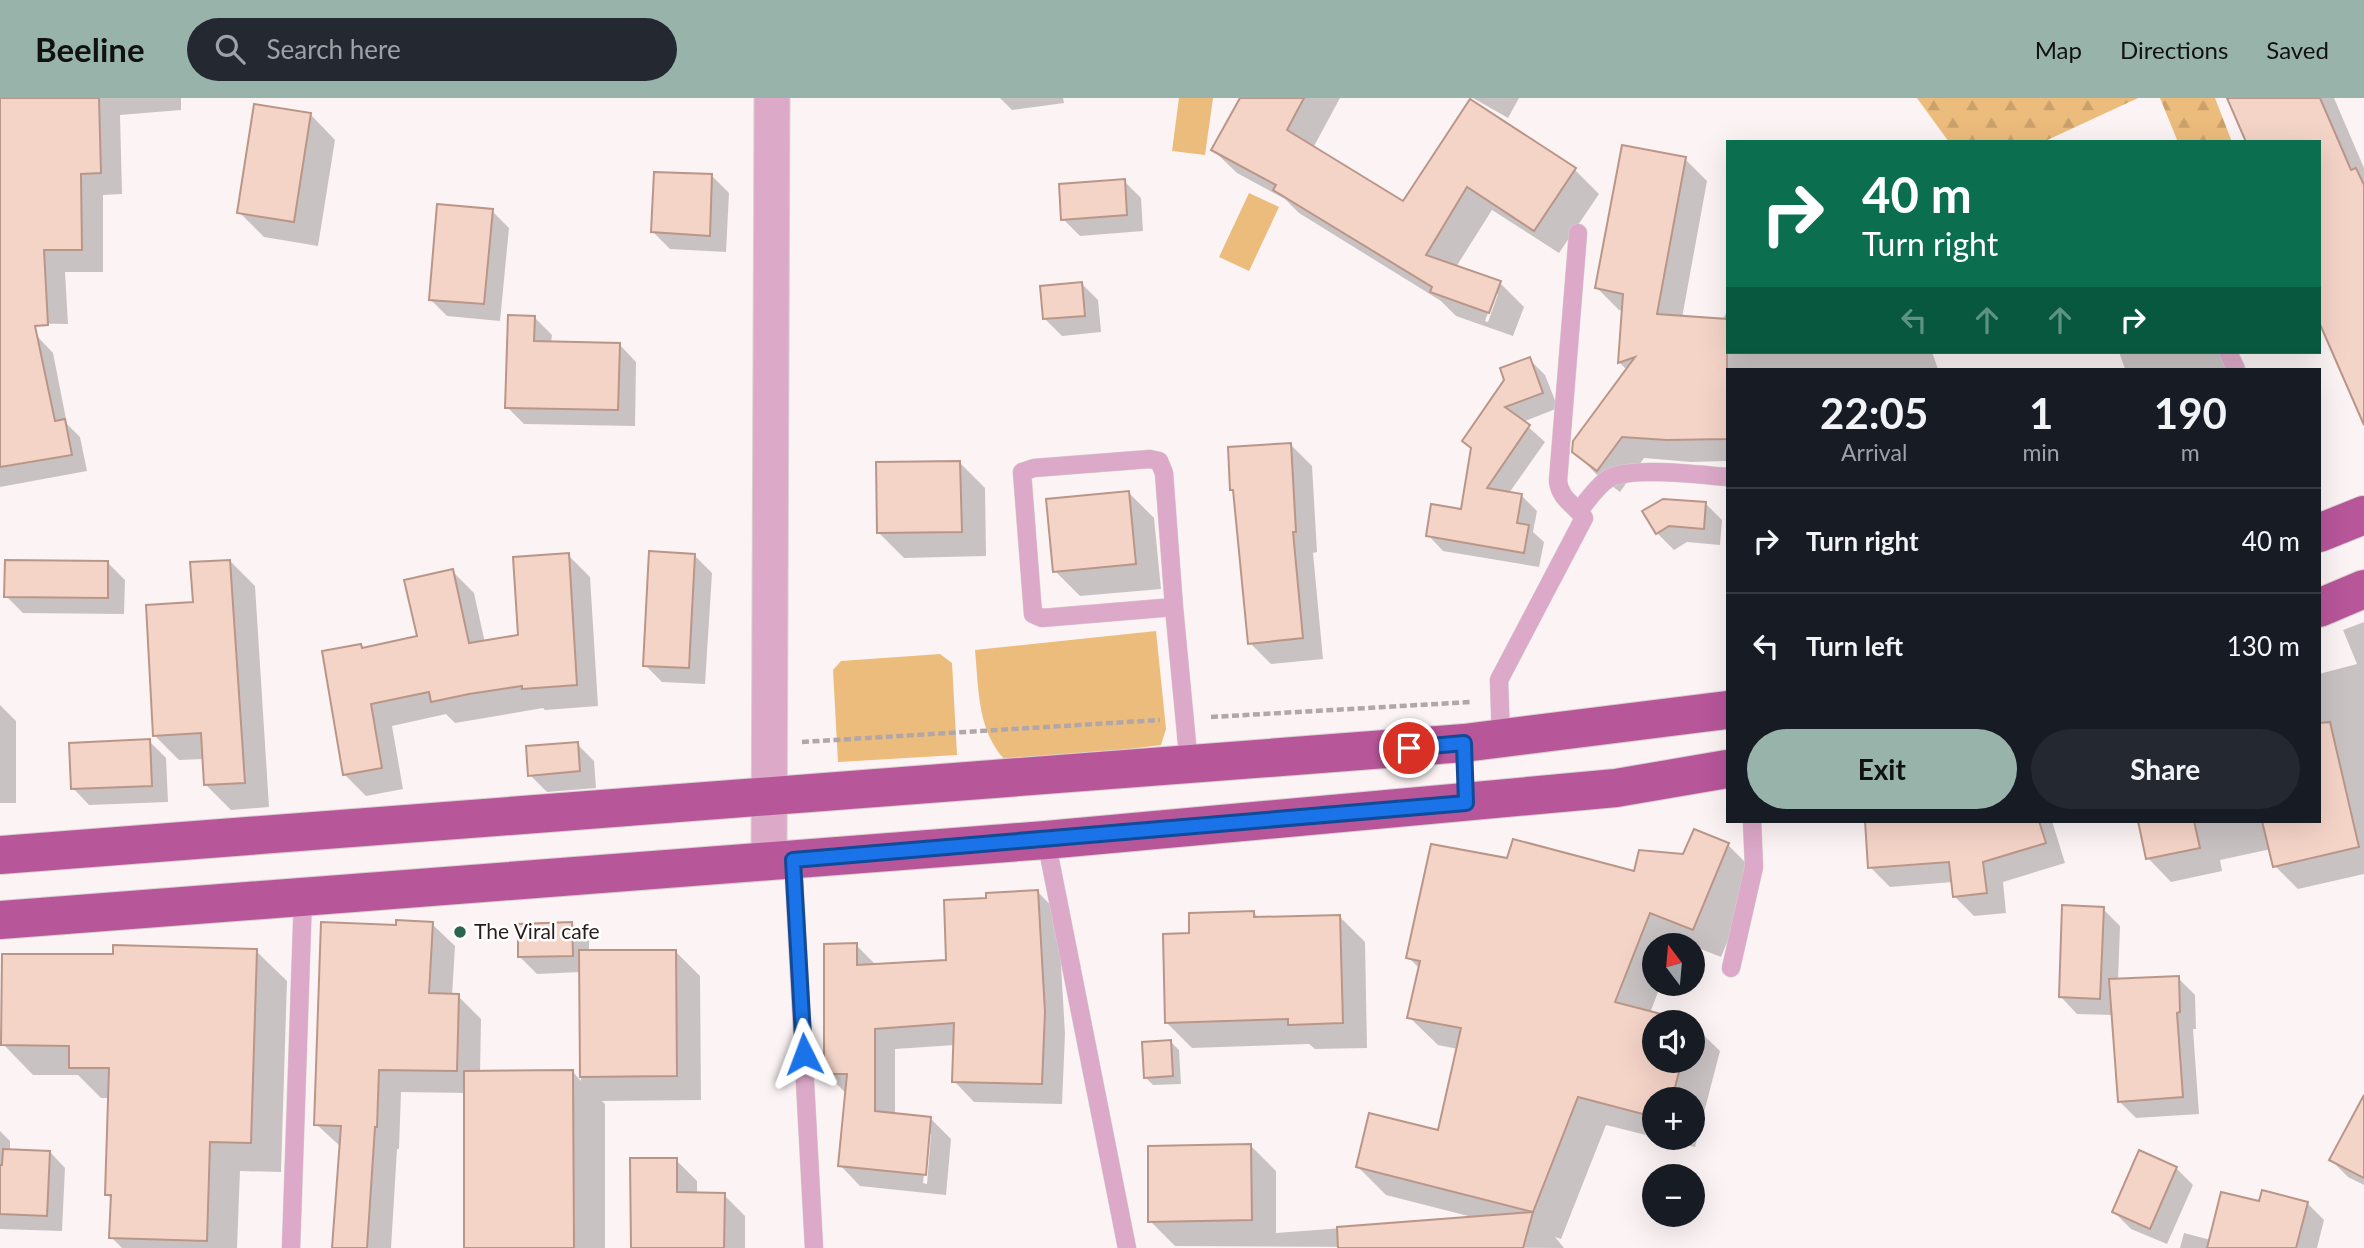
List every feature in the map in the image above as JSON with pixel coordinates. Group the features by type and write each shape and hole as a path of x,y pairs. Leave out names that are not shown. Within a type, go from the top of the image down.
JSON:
{"highway":[{"path":"2321,532 2364,515"},
{"path":"2321,606 2364,589"},
{"path":"0,855 1483,741 1726,710"},
{"path":"1466,803 1483,741"},
{"path":"0,920 1046,840 1616,788 1726,769"}],"street":[{"path":"772,98 769,797 781,861"}],"lane":[{"path":"1483,741 1500,700 1499,680 1583,523 1584,517 1559,491 1558,481 1578,233"},
{"path":"1174,607 1042,618 1033,614 1022,472 1034,468 1150,459 1159,461 1164,473 1189,765"},
{"path":"1579,511 1608,479 1619,475 1636,472 1726,477"},
{"path":"1731,968 1754,867 1752,823"},
{"path":"1046,840 1127,1248"},
{"path":"781,861 814,1248"},
{"path":"290,1248 303,897"}],"path":[{"path":"769,744 1500,700"}],"green space":[{"path":"1179,98 1213,98 1205,155 1172,151"},
{"path":"1917,98 2138,98 2047,140 1948,140"},
{"path":"2160,98 2215,98 2231,140 2177,140"},
{"path":"1249,193 1279,207 1249,271 1219,257"},
{"path":"1156,631 1166,729 1161,745 1009,764 985,726 975,650"},
{"path":"940,654 952,663 957,755 838,762 833,670 841,661"}],"building":[{"path":"0,98 99,98 101,173 81,174 82,250 44,250 48,325 35,326 55,421 65,419 72,455 0,467"},
{"path":"1240,98 1304,98 1287,130 1403,201 1470,99 1576,168 1534,231 1467,187 1426,255 1501,281 1489,313 1430,292 1432,287 1273,190 1276,185 1211,150"},
{"path":"2227,98 2320,98 2351,170 2356,168 2364,185 2364,425 2321,327 2321,140 2245,140"},
{"path":"254,104 311,113 294,222 237,213"},
{"path":"1622,145 1686,157 1657,314 1726,319 1726,439 1667,440 1622,437 1597,471 1572,452 1573,441 1635,357 1618,363 1623,294 1595,288"},
{"path":"654,172 712,174 710,236 651,232"},
{"path":"1125,179 1127,215 1061,220 1059,184"},
{"path":"437,204 493,209 484,304 429,300"},
{"path":"1082,282 1085,316 1043,319 1040,286"},
{"path":"508,315 535,316 534,341 620,343 618,410 505,408"},
{"path":"1530,357 1543,393 1505,407 1530,425 1487,488 1522,494 1517,523 1529,525 1524,553 1426,536 1431,504 1461,509 1471,448 1462,441 1504,380 1500,368"},
{"path":"1291,443 1296,532 1293,532 1303,638 1248,644 1233,490 1230,490 1228,447"},
{"path":"960,461 962,532 877,533 876,462"},
{"path":"1129,491 1136,564 1053,572 1046,499"},
{"path":"1663,499 1706,502 1704,529 1669,526 1656,534 1642,511"},
{"path":"649,551 695,554 689,668 643,666"},
{"path":"569,553 577,685 522,689 522,686 431,702 429,692 371,704 382,768 343,775 322,651 361,644 362,648 417,636 404,580 453,569 469,643 518,635 513,557"},
{"path":"5,560 108,561 108,598 4,597"},
{"path":"230,560 245,783 204,785 201,733 153,736 146,605 193,602 190,562"},
{"path":"2330,722 2359,847 2273,867 2262,823 2321,823 2321,723"},
{"path":"150,739 152,786 71,789 69,743"},
{"path":"578,742 580,771 528,776 526,746"},
{"path":"1865,823 2040,823 2046,843 1983,862 1987,893 1953,897 1949,862 1868,868"},
{"path":"2138,823 2194,823 2200,848 2146,859"},
{"path":"1694,829 1729,843 1693,930 1650,913 1615,1002 1646,1010 1642,1010 1642,1073 1679,1073 1675,1087 1642,1087 1642,1114 1578,1097 1533,1212 1356,1167 1369,1113 1438,1130 1461,1028 1407,1018 1420,961 1406,958 1431,844 1507,858 1513,839 1634,871 1639,850 1683,854"},
{"path":"1038,890 1045,1012 1042,1084 952,1082 954,1023 875,1029 875,1111 931,1117 926,1175 838,1166 847,1074 824,1074 824,944 857,943 857,965 946,960 944,900 986,898 986,893"},
{"path":"2062,905 2104,907 2100,999 2059,997"},
{"path":"1254,911 1254,917 1340,915 1343,1023 1288,1025 1288,1019 1165,1023 1163,934 1189,933 1189,913"},
{"path":"396,920 433,922 429,993 459,994 457,1071 379,1070 367,1248 332,1248 341,1126 314,1125 321,922 396,925"},
{"path":"572,922 573,956 518,957 518,924"},
{"path":"113,945 257,949 251,1143 210,1142 207,1241 109,1238 111,1195 105,1195 109,1068 69,1068 69,1046 1,1045 2,954 113,954"},
{"path":"579,950 676,950 677,1076 580,1077"},
{"path":"2179,976 2180,1012 2177,1013 2183,1097 2118,1102 2109,979"},
{"path":"1171,1040 1173,1076 1144,1078 1142,1042"},
{"path":"573,1070 574,1248 464,1248 464,1071"},
{"path":"2364,1095 2364,1178 2329,1160"},
{"path":"1251,1144 1252,1220 1148,1222 1148,1146"},
{"path":"3,1149 50,1151 47,1216 0,1214 0,1165"},
{"path":"2139,1150 2177,1167 2150,1229 2112,1212"},
{"path":"630,1158 677,1158 677,1192 725,1193 724,1248 631,1248"},
{"path":"2262,1190 2308,1202 2296,1248 2207,1248 2221,1192 2259,1201"},
{"path":"1533,1212 1523,1248 1338,1248 1337,1227"}],"place":[{"name":"The Viral cafe","path":"460,932"}],"route":[{"path":"804,1054 793,860 1466,803 1464,743 1409,748"}]}
